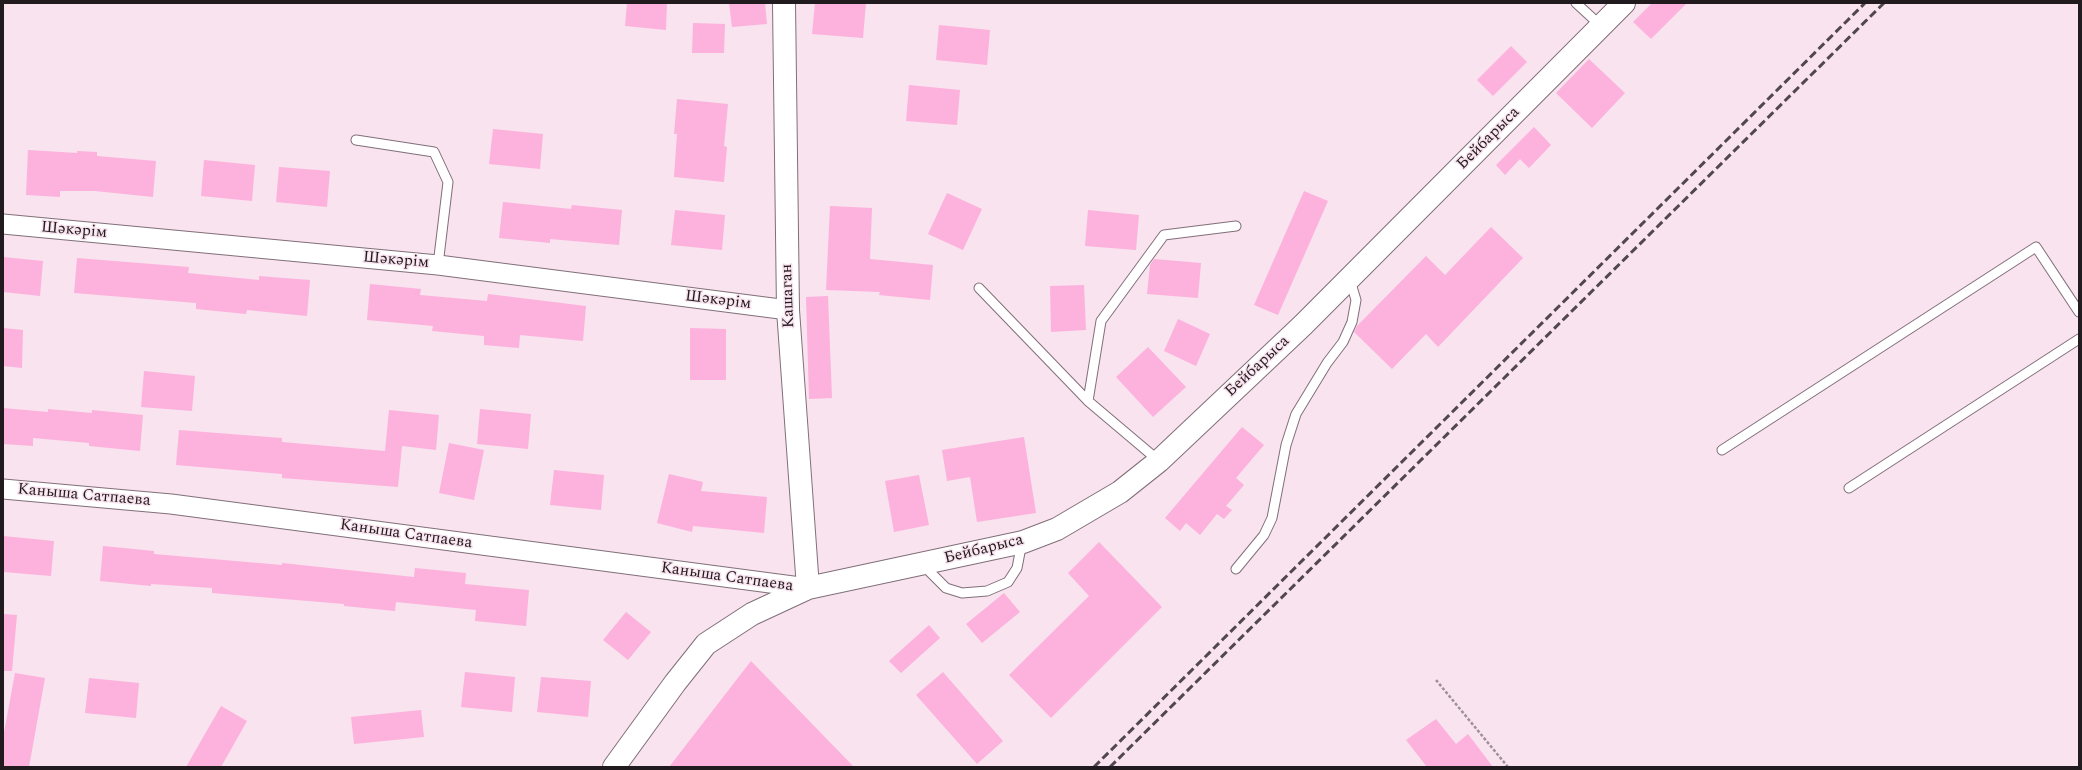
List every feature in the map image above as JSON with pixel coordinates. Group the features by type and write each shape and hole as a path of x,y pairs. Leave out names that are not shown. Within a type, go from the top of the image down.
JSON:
{"street":[{"name":"Кашаган","path":"784,3 788,310 808,588"},
{"name":"Бейбарыса","path":"614,767 674,683 706,644 752,614 808,588 922,565 1023,542 1057,529 1120,492 1158,461 1349,278 1624,3"},
{"name":"Шәкәрім","path":"3,224 438,265 788,310"},
{"name":"Каныша Сатпаева","path":"3,489 172,504 808,588"}],"lane":[{"path":"1576,3 1601,26"},
{"path":"356,140 434,152 448,182 438,265"},
{"path":"1088,401 1101,321 1164,235 1236,226"},
{"path":"1722,450 2036,247 2079,312"},
{"path":"1236,570 1264,535 1272,518 1286,445 1296,414 1327,363 1343,342 1352,322 1356,300 1349,278"},
{"path":"979,288 1088,401 1158,461"},
{"path":"1849,488 2079,339"},
{"path":"922,565 946,588 962,593 987,591 1008,582 1017,568 1023,542"}],"path":[{"path":"1436,680 1508,767"}],"building":[{"path":"627,3 667,3 666,30 625,26"},
{"path":"729,3 765,3 767,24 732,27"},
{"path":"815,3 866,3 863,38 812,34"},
{"path":"1652,3 1687,3 1651,39 1633,22"},
{"path":"693,23 725,24 724,53 692,53"},
{"path":"939,25 990,30 987,65 936,60"},
{"path":"1511,46 1527,62 1493,96 1477,80"},
{"path":"1589,59 1625,93 1592,128 1556,93"},
{"path":"909,85 960,90 957,125 906,121"},
{"path":"677,99 728,104 724,146 727,147 724,182 674,177 677,134 674,134"},
{"path":"1534,127 1551,145 1529,168 1520,159 1505,175 1496,165"},
{"path":"493,129 543,134 540,169 489,164"},
{"path":"28,150 77,153 77,151 97,152 97,156 156,161 153,197 95,191 60,191 60,197 26,195"},
{"path":"204,160 255,165 252,201 201,196"},
{"path":"279,167 330,171 327,207 276,202"},
{"path":"1304,191 1328,201 1278,315 1254,305"},
{"path":"947,193 982,209 963,250 928,234"},
{"path":"503,202 571,209 572,205 622,210 619,245 550,239 550,243 499,238"},
{"path":"830,206 872,208 870,259 933,265 930,300 879,295 880,292 826,290"},
{"path":"675,210 725,215 722,250 671,245"},
{"path":"1088,210 1139,215 1136,250 1085,246"},
{"path":"1491,227 1523,258 1438,347 1426,334 1392,369 1354,332 1357,326 1426,256 1445,275"},
{"path":"3,257 43,261 40,296 3,292"},
{"path":"77,258 189,267 188,273 259,280 259,276 310,280 307,316 247,310 246,314 196,309 196,303 74,293"},
{"path":"1154,259 1201,263 1198,298 1147,294 1150,265"},
{"path":"370,284 421,289 420,295 487,301 488,294 586,306 583,341 520,335 519,348 484,345 484,336 432,331 433,326 367,320"},
{"path":"1084,285 1086,330 1051,332 1050,286"},
{"path":"828,296 832,398 809,399 806,297"},
{"path":"1178,319 1210,334 1196,366 1164,351"},
{"path":"3,328 23,330 22,368 3,366"},
{"path":"690,328 726,329 726,380 690,380"},
{"path":"1148,347 1186,387 1153,417 1116,377"},
{"path":"144,371 195,376 192,411 141,407"},
{"path":"3,408 48,412 48,409 92,413 92,410 143,415 140,451 89,446 89,443 33,438 33,446 3,444"},
{"path":"480,409 531,414 528,449 477,444"},
{"path":"389,410 439,415 436,450 402,446 398,487 282,478 282,474 176,465 179,430 282,438 282,442 385,451"},
{"path":"1242,427 1264,445 1236,478 1244,485 1226,506 1232,510 1224,519 1217,514 1200,535 1186,523 1180,531 1165,518"},
{"path":"1024,437 1036,513 977,522 970,477 947,481 942,450"},
{"path":"449,443 484,450 474,500 439,493"},
{"path":"554,470 604,475 601,510 550,505"},
{"path":"669,474 703,482 701,491 767,497 764,533 693,526 692,532 657,523"},
{"path":"919,475 929,525 894,532 885,481"},
{"path":"3,536 54,541 51,576 3,572"},
{"path":"1099,542 1162,607 1051,718 1009,675 1089,596 1068,573"},
{"path":"103,546 154,551 154,554 282,565 282,563 414,577 415,568 466,573 465,584 529,590 526,626 475,621 476,610 396,602 395,611 344,606 344,604 212,593 212,588 151,584 151,586 100,581"},
{"path":"1004,593 1020,612 982,643 966,624"},
{"path":"626,612 651,632 628,660 603,640"},
{"path":"3,614 17,615 12,671 3,671"},
{"path":"929,625 940,638 901,673 889,661"},
{"path":"751,661 854,767 669,767"},
{"path":"465,672 515,677 512,712 461,707"},
{"path":"943,672 1003,741 977,764 916,695"},
{"path":"15,673 45,678 29,767 3,767 3,738"},
{"path":"541,677 591,681 588,717 537,712"},
{"path":"89,678 139,683 136,718 85,713"},
{"path":"221,706 247,721 221,767 186,767"},
{"path":"421,710 424,737 354,744 351,717"},
{"path":"1436,719 1456,744 1468,734 1493,767 1427,767 1406,740"}],"railway":[{"path":"1094,767 1865,3"},
{"path":"1110,767 1884,3"}]}
